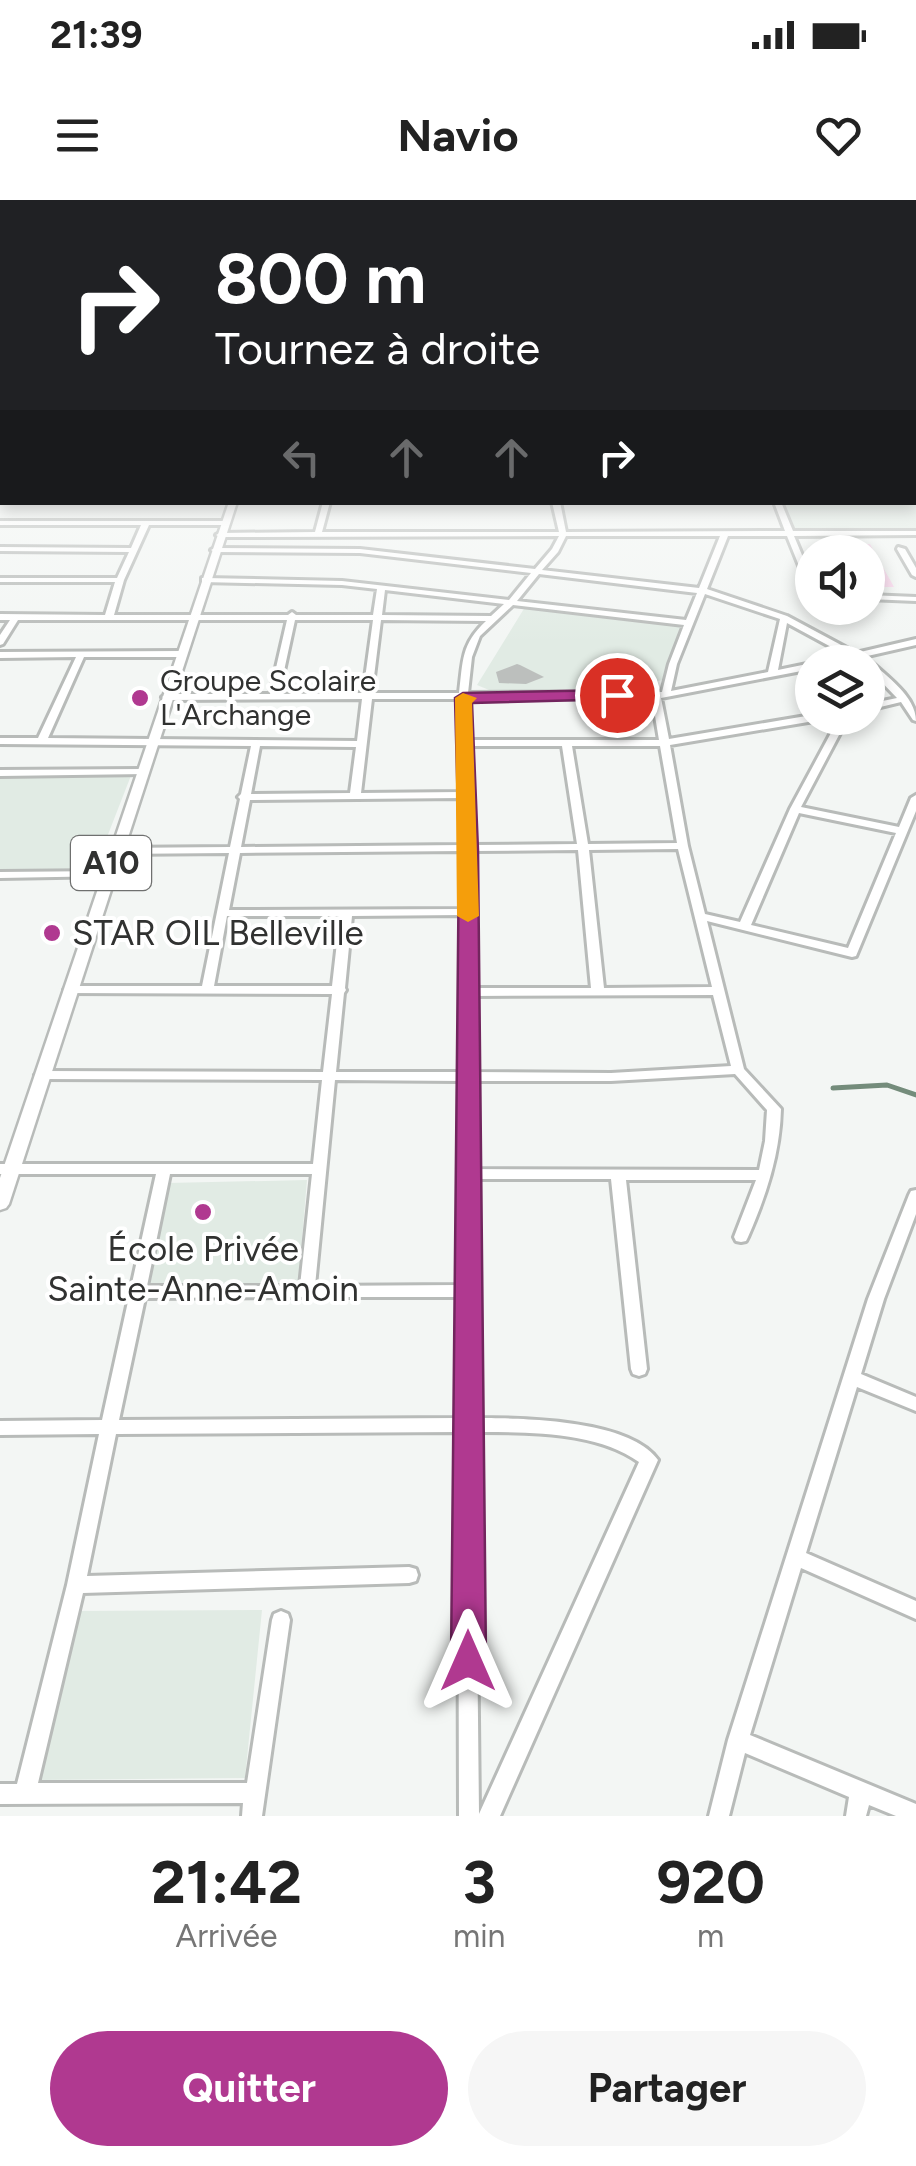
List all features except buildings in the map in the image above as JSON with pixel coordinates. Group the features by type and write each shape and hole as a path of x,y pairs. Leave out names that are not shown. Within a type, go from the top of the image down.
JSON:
{"main road":[{"name":"A10","path":"0,1204 6,1169 42,1075 231,505"}],"street":[{"path":"318,534 326,505"},
{"path":"557,505 564,535"},
{"path":"778,505 795,550"},
{"path":"0,523 146,524 318,534 916,533"},
{"path":"109,616 120,580 146,524"},
{"path":"382,554 392,534"},
{"path":"725,534 661,694 665,743 683,846 738,1070 774,1108 774,1130 763,1175 741,1237"},
{"path":"469,1816 468,795 463,698 468,657 476,636 512,600 564,535"},
{"path":"0,549 134,550"},
{"path":"901,549 916,575"},
{"path":"215,550 382,554 704,591 784,618 834,645"},
{"path":"0,580 120,580"},
{"path":"206,580 381,587 691,623"},
{"path":"355,797 381,587"},
{"path":"885,598 916,599"},
{"path":"274,697 292,616"},
{"path":"0,617 490,618"},
{"path":"0,642 14,618"},
{"path":"772,675 784,618"},
{"path":"885,653 916,642"},
{"path":"0,655 181,654"},
{"path":"42,741 82,655"},
{"path":"167,697 661,694 795,670"},
{"path":"885,681 916,718"},
{"path":"885,703 904,699"},
{"path":"466,743 665,743 795,721"},
{"path":"744,927 796,809 834,735"},
{"path":"0,742 362,744"},
{"path":"207,990 256,744"},
{"path":"567,745 583,848 598,992"},
{"path":"0,773 142,772"},
{"path":"243,797 468,795"},
{"path":"700,916 852,953 916,801"},
{"path":"796,809 902,831"},
{"path":"115,851 683,846"},
{"path":"0,875 108,874"},
{"path":"222,913 468,912"},
{"path":"307,1292 346,914"},
{"path":"70,990 340,990"},
{"path":"468,992 718,991"},
{"path":"42,1075 611,1077 738,1070"},
{"path":"6,1169 320,1169"},
{"path":"25,1794 76,1585 164,1169"},
{"path":"466,1174 763,1175"},
{"path":"618,1176 639,1369"},
{"path":"719,1816 738,1740 795,1557 916,1195"},
{"path":"137,1292 468,1292"},
{"path":"852,1378 916,1404"},
{"path":"0,1428 519,1426 554,1429 636,1448 649,1460 490,1816"},
{"path":"795,1557 916,1610"},
{"path":"76,1585 409,1575"},
{"path":"252,1816 280,1620"},
{"path":"738,1740 916,1814"},
{"path":"856,1816 862,1792"},
{"path":"0,1794 255,1794"}],"shaded area":[{"path":"782,505 916,505 916,532 795,531"},
{"path":"885,571 894,587 885,587"},
{"path":"525,607 683,625 663,680 607,691 489,690 477,685"},
{"path":"132,773 93,873 0,873 0,774"},
{"path":"307,1180 298,1286 150,1286 167,1183"},
{"path":"262,1610 245,1778 37,1780 73,1611"}],"waterway":[{"path":"833,1088 887,1085 916,1095"}],"slow traffic":[{"path":"468,916 463,698 469,698"}],"place":[{"name":"Groupe Scolaire L'Archange","path":"140,698"},
{"name":"STAR OIL Belleville","path":"52,933"},
{"name":"École Privée Sainte-Anne-Amoin","path":"203,1212"}],"route":[{"path":"468,1661 468,850 463,698 617,695"}]}
